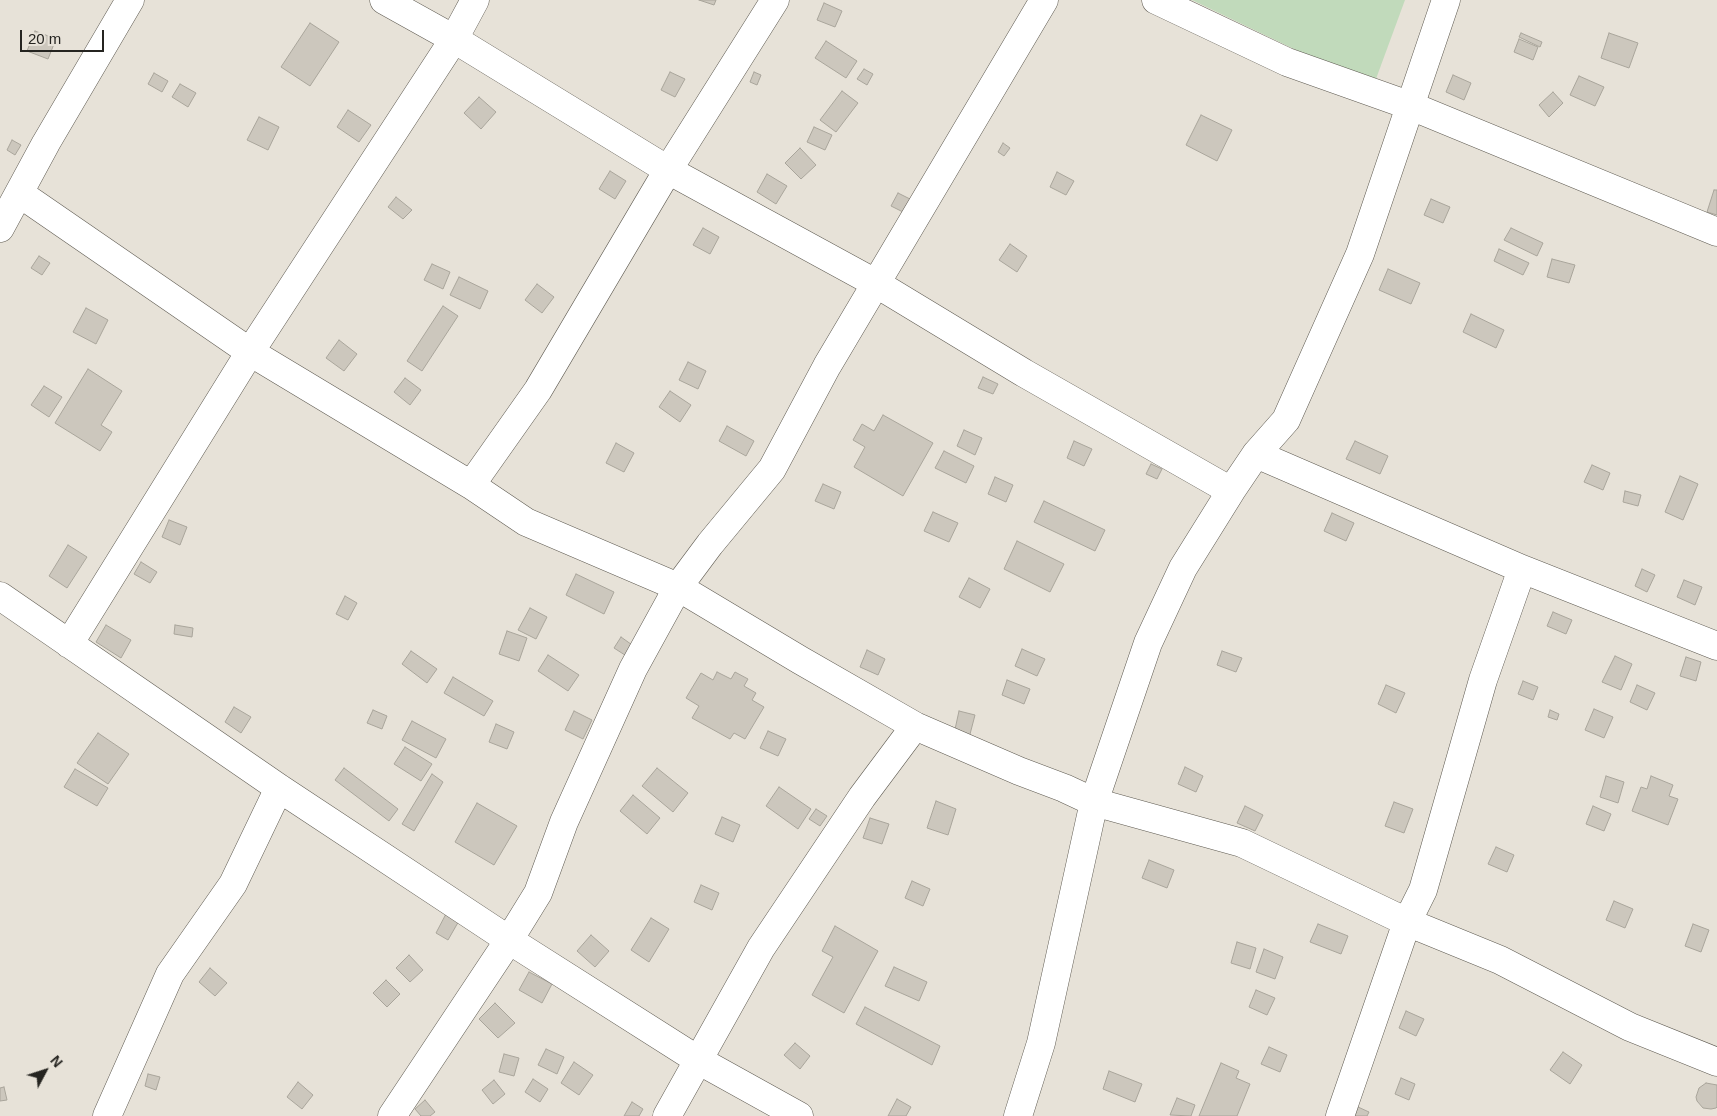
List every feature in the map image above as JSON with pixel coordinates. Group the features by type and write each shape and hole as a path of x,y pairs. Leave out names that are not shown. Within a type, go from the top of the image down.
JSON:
{"street":[{"path":"0,228 46,143 130,0"},
{"path":"384,0 454,39 668,170 877,284 1032,378 1231,491"},
{"path":"69,644 250,352 454,39 475,0"},
{"path":"471,485 538,390 668,170 775,0"},
{"path":"392,1116 538,893 564,822 632,669 678,587 710,544 772,469 827,366 1044,0"},
{"path":"1156,0 1286,62 1411,106 1717,232"},
{"path":"1018,1116 1041,1044 1094,802 1148,643 1183,568 1256,454 1286,420 1360,254 1446,0"},
{"path":"19,193 250,352 471,485 526,522 678,587 915,726 1094,802 1242,843 1407,922 1500,960 1630,1027 1717,1062"},
{"path":"1256,454 1522,569 1717,646"},
{"path":"1340,1116 1407,922 1423,890 1483,680 1522,569"},
{"path":"0,596 279,788 509,940 698,1060 799,1116"},
{"path":"667,1116 761,948 862,796 915,726"},
{"path":"107,1116 170,974 233,884 279,788"}],"green space":[{"path":"1192,0 1405,0 1373,87"}],"building":[{"path":"699,0 716,0 714,5"},
{"path":"824,3 842,11 835,27 817,20"},
{"path":"310,23 339,42 310,86 281,67"},
{"path":"35,31 56,39 48,59 27,51"},
{"path":"1521,33 1542,42 1540,47 1519,37"},
{"path":"1609,33 1638,43 1629,68 1601,58"},
{"path":"1519,39 1538,47 1533,60 1514,52"},
{"path":"826,41 857,61 846,78 815,58"},
{"path":"864,69 873,74 867,85 857,79"},
{"path":"670,72 685,79 675,97 661,90"},
{"path":"754,72 761,75 757,85 750,82"},
{"path":"154,73 168,81 162,92 148,84"},
{"path":"1453,75 1471,83 1464,100 1446,92"},
{"path":"1579,76 1604,87 1595,106 1570,95"},
{"path":"180,84 196,93 188,107 172,97"},
{"path":"842,91 858,103 836,132 820,120"},
{"path":"1553,92 1563,103 1549,117 1539,105"},
{"path":"479,97 496,112 481,129 464,113"},
{"path":"348,110 371,125 359,142 337,127"},
{"path":"1201,115 1232,130 1217,161 1186,145"},
{"path":"259,117 279,127 268,150 247,140"},
{"path":"814,127 832,135 825,150 807,142"},
{"path":"12,140 21,145 15,155 7,150"},
{"path":"1003,143 1010,148 1004,156 998,152"},
{"path":"800,148 816,165 801,179 785,163"},
{"path":"610,171 626,181 615,199 599,189"},
{"path":"1057,172 1074,181 1066,195 1050,187"},
{"path":"767,174 787,186 776,204 757,192"},
{"path":"1714,190 1717,190 1717,215 1707,212"},
{"path":"898,193 912,200 905,213 891,206"},
{"path":"396,197 412,210 403,219 388,207"},
{"path":"1431,199 1450,207 1443,223 1424,215"},
{"path":"703,228 719,237 710,254 693,245"},
{"path":"1511,228 1543,243 1537,256 1504,240"},
{"path":"1010,244 1027,256 1017,272 999,260"},
{"path":"1499,249 1529,263 1523,275 1494,261"},
{"path":"39,256 50,263 42,275 31,268"},
{"path":"1552,259 1575,265 1569,283 1547,277"},
{"path":"432,264 450,272 443,289 424,280"},
{"path":"1388,269 1420,283 1411,304 1379,290"},
{"path":"459,277 488,291 480,309 450,295"},
{"path":"537,284 554,297 542,313 525,300"},
{"path":"443,306 458,316 422,371 407,361"},
{"path":"86,308 108,320 96,344 73,332"},
{"path":"1471,314 1504,330 1496,348 1463,332"},
{"path":"339,340 357,354 344,371 326,358"},
{"path":"688,362 706,371 698,389 679,380"},
{"path":"88,369 122,391 101,425 112,432 100,451 55,423"},
{"path":"983,377 998,384 993,394 978,388"},
{"path":"405,378 421,390 410,405 394,392"},
{"path":"44,386 62,397 49,417 31,405"},
{"path":"670,391 691,405 680,422 659,407"},
{"path":"883,415 933,443 903,496 854,467 865,447 853,440 862,424 874,431"},
{"path":"727,426 754,441 746,456 719,441"},
{"path":"964,430 982,438 975,455 957,446"},
{"path":"1074,441 1092,449 1084,466 1067,458"},
{"path":"1355,441 1388,456 1380,474 1346,459"},
{"path":"616,443 634,453 624,472 606,463"},
{"path":"944,451 974,466 966,483 935,468"},
{"path":"1151,464 1162,469 1157,479 1146,474"},
{"path":"1592,465 1610,473 1603,490 1584,482"},
{"path":"1680,476 1698,484 1683,520 1665,512"},
{"path":"995,477 1013,485 1006,502 988,494"},
{"path":"823,484 841,492 834,509 815,501"},
{"path":"1625,491 1641,495 1638,506 1623,502"},
{"path":"1044,501 1105,530 1095,551 1034,522"},
{"path":"933,512 958,523 949,542 924,531"},
{"path":"1332,513 1354,523 1346,541 1324,531"},
{"path":"169,520 187,527 180,545 162,537"},
{"path":"1017,541 1064,564 1050,592 1004,569"},
{"path":"68,545 87,557 67,588 49,576"},
{"path":"141,562 157,572 150,583 134,574"},
{"path":"1642,569 1655,575 1647,592 1635,586"},
{"path":"576,574 614,592 604,614 566,595"},
{"path":"969,578 990,589 980,608 959,597"},
{"path":"1684,580 1702,587 1695,605 1677,597"},
{"path":"345,596 357,603 348,620 336,614"},
{"path":"530,608 547,617 536,639 518,630"},
{"path":"1553,612 1572,620 1566,634 1547,626"},
{"path":"106,625 131,640 121,658 96,642"},
{"path":"175,625 193,628 192,637 174,634"},
{"path":"507,631 527,638 519,661 499,654"},
{"path":"621,637 635,647 628,657 614,648"},
{"path":"1022,649 1045,659 1037,676 1015,666"},
{"path":"867,650 885,659 878,675 860,667"},
{"path":"411,651 437,669 427,683 402,664"},
{"path":"1222,651 1242,658 1236,672 1217,665"},
{"path":"548,655 579,675 568,691 538,671"},
{"path":"1615,656 1632,664 1621,690 1602,682"},
{"path":"1686,657 1701,662 1696,681 1680,676"},
{"path":"717,672 731,679 735,672 748,679 744,686 756,693 752,700 764,707 745,739 734,733 730,739 692,718 699,706 686,698 701,673 713,680"},
{"path":"453,677 493,701 484,716 444,693"},
{"path":"1007,680 1030,689 1024,704 1002,695"},
{"path":"1523,681 1538,687 1533,700 1518,694"},
{"path":"1386,685 1405,693 1396,713 1378,704"},
{"path":"1637,685 1655,693 1647,710 1630,702"},
{"path":"234,707 251,717 241,733 225,722"},
{"path":"1594,709 1613,717 1604,738 1585,730"},
{"path":"373,710 387,716 382,729 367,723"},
{"path":"1550,710 1559,714 1557,720 1548,717"},
{"path":"574,711 592,720 583,739 565,730"},
{"path":"959,711 975,715 969,738 954,734"},
{"path":"412,721 446,739 436,758 402,740"},
{"path":"496,724 514,732 507,749 489,742"},
{"path":"768,731 786,739 778,756 760,748"},
{"path":"98,733 129,754 108,784 77,763"},
{"path":"405,747 432,764 421,781 394,764"},
{"path":"1185,767 1203,776 1196,792 1178,784"},
{"path":"344,768 398,809 389,821 335,780"},
{"path":"657,768 688,793 673,812 642,786"},
{"path":"75,769 108,788 97,806 64,787"},
{"path":"432,774 443,782 414,831 402,824"},
{"path":"1606,776 1624,782 1618,803 1600,797"},
{"path":"1651,776 1673,785 1669,796 1678,799 1668,825 1632,811 1641,787 1647,789"},
{"path":"779,787 811,809 798,829 766,806"},
{"path":"633,795 660,818 647,834 620,811"},
{"path":"936,801 956,809 948,835 927,828"},
{"path":"1394,802 1413,809 1404,833 1385,826"},
{"path":"477,803 517,826 494,865 455,842"},
{"path":"1245,806 1263,815 1255,831 1237,823"},
{"path":"1593,806 1611,814 1604,831 1586,824"},
{"path":"816,809 827,816 820,826 809,819"},
{"path":"722,817 740,825 733,842 715,834"},
{"path":"870,818 889,824 882,844 863,838"},
{"path":"1496,847 1514,855 1507,872 1488,864"},
{"path":"1149,860 1174,870 1167,888 1142,878"},
{"path":"912,881 930,889 923,906 905,898"},
{"path":"701,885 719,893 712,910 694,902"},
{"path":"1614,901 1633,909 1625,928 1606,920"},
{"path":"447,912 460,919 448,940 436,933"},
{"path":"651,918 669,929 649,962 631,950"},
{"path":"1318,924 1348,936 1341,954 1310,942"},
{"path":"1693,924 1709,930 1701,952 1685,946"},
{"path":"835,926 878,951 844,1013 812,995 833,957 822,951"},
{"path":"591,935 609,951 595,967 577,951"},
{"path":"1237,942 1256,948 1250,969 1231,963"},
{"path":"1264,949 1283,957 1275,979 1256,972"},
{"path":"409,955 423,970 410,982 396,968"},
{"path":"894,967 927,982 919,1001 885,986"},
{"path":"210,968 227,983 215,996 199,982"},
{"path":"529,972 552,984 542,1003 519,990"},
{"path":"386,980 400,994 387,1007 373,993"},
{"path":"1256,990 1275,998 1267,1015 1249,1007"},
{"path":"495,1003 515,1023 498,1038 479,1019"},
{"path":"865,1007 940,1046 932,1065 856,1024"},
{"path":"1406,1011 1424,1019 1416,1036 1399,1028"},
{"path":"795,1043 810,1056 800,1069 784,1055"},
{"path":"1269,1047 1287,1055 1280,1072 1261,1064"},
{"path":"546,1049 564,1057 557,1074 538,1065"},
{"path":"1563,1052 1582,1065 1570,1084 1550,1070"},
{"path":"504,1054 519,1058 514,1076 499,1072"},
{"path":"574,1062 593,1075 579,1095 561,1083"},
{"path":"1221,1063 1239,1071 1236,1078 1250,1084 1237,1116 1199,1116"},
{"path":"1109,1071 1142,1084 1135,1102 1103,1089"},
{"path":"148,1074 160,1077 156,1090 145,1086"},
{"path":"1401,1078 1415,1084 1409,1100 1395,1094"},
{"path":"533,1079 548,1089 540,1102 525,1092"},
{"path":"494,1080 505,1094 493,1104 482,1090"},
{"path":"298,1082 313,1095 302,1109 287,1097"},
{"path":"1706,1083 1717,1085 1716,1108 1703,1108 1697,1101 1696,1097 1699,1088"},
{"path":"4,1087 7,1100 0,1101 0,1088"},
{"path":"1177,1098 1195,1105 1191,1116 1170,1115"},
{"path":"897,1099 911,1107 906,1116 888,1116"},
{"path":"425,1100 435,1112 430,1116 421,1116 415,1109"},
{"path":"632,1102 643,1109 639,1116 624,1116"},
{"path":"1358,1107 1369,1112 1367,1116 1355,1116"}]}
